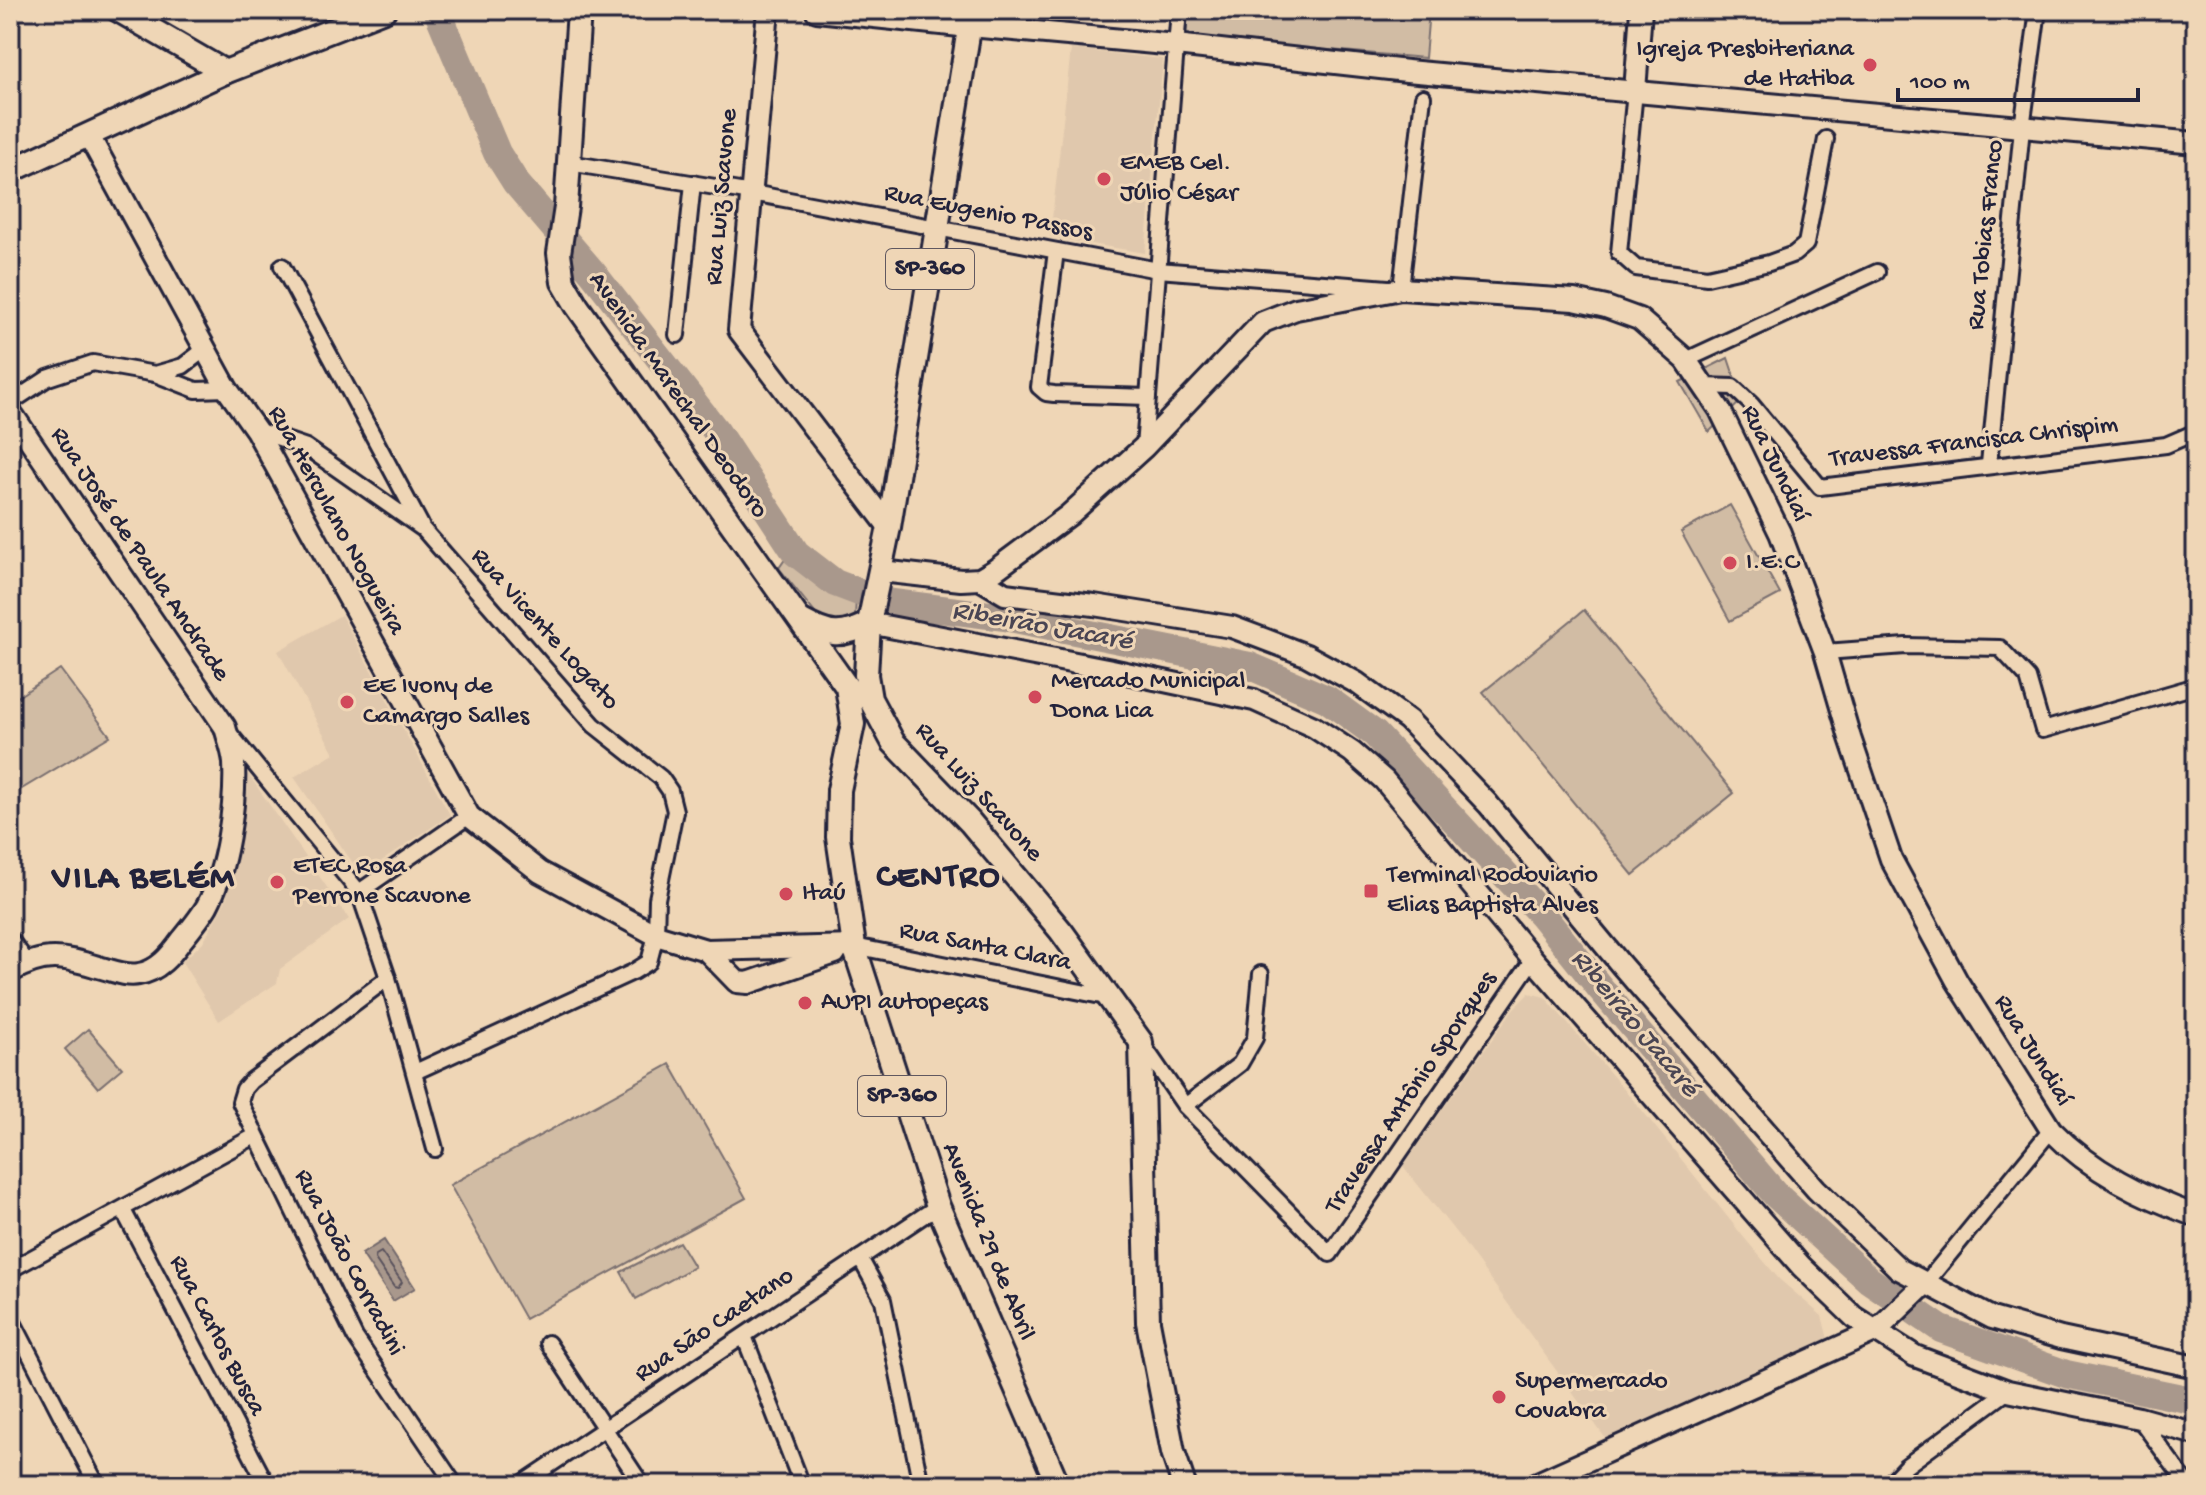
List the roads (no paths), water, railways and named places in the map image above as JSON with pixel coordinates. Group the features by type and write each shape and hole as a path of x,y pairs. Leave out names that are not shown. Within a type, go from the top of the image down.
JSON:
{"main road":[{"path":"118,10 225,72"},
{"path":"10,171 225,72 384,10"},
{"name":"Avenida Marechal Deodoro","path":"579,10 566,207 559,253 563,282 847,687"},
{"name":"Rua Luiz Scavone","path":"768,10 739,330 889,527 870,618 866,675 870,699 893,742 970,822 1061,931 1141,1042"},
{"path":"817,10 971,18 1416,72 2196,143"},
{"path":"1635,91 1641,10"},
{"name":"SP-360","path":"889,527 971,18"},
{"name":"Rua Herculano Nogueira","path":"89,136 227,389 256,430 469,816 540,872 656,935 706,950 854,946"},
{"name":"Rua Jundiaí","path":"980,579 1069,515 1144,447 1263,322 1296,309 1401,289 1574,300 1639,319 1686,360 1720,410 1780,533 1825,652 1891,859 1957,981 2051,1130 2071,1151 2111,1179 2196,1216"},
{"name":"Rua José de Paula Andrade","path":"10,411 225,727"},
{"path":"880,575 980,579 1005,594 1232,627 1306,655 1383,701 1408,720 1488,804 1622,966 1816,1189 1899,1269 1921,1287 1992,1318 2061,1338 2196,1367"},
{"path":"801,621 823,632 850,633 870,618 1254,700 1314,727 1352,752 1384,780 1533,959 1801,1266 1854,1317 1879,1327 1915,1356 2008,1391 2139,1418 2196,1434"},
{"name":"Avenida 29 de Abril","path":"847,687 853,724 839,790 838,837 854,946 938,1206 1058,1485"},
{"path":"18,967 38,958 53,958 125,974 140,974 156,968 171,954 206,908 218,881 233,802 234,761 225,727"},
{"path":"849,743 863,736 878,735 893,742"},
{"path":"706,950 737,982 748,983 854,946"},
{"path":"727,969 732,957 746,949"},
{"path":"1141,1042 1148,1322 1173,1452 1184,1485"},
{"path":"1533,1485 1879,1327 1921,1287"}],"street":[{"path":"1144,447 1179,10"},
{"name":"Rua Tobias Franco","path":"1989,464 2022,128 2038,10"},
{"path":"1635,91 1619,253 1636,268 1707,277 1794,254 1806,244 1826,139"},
{"path":"1401,289 1423,97"},
{"name":"Rua Eugenio Passos","path":"569,163 752,193 1158,270 1401,289"},
{"path":"677,335 693,183"},
{"path":"1056,251 1039,387 1046,393 1054,394 1148,397"},
{"path":"282,266 423,529"},
{"path":"1686,360 1877,272"},
{"path":"155,374 183,366 205,349"},
{"path":"10,403 48,378 93,363 155,374 196,390 227,389"},
{"name":"Travessa Francisca Chrispim","path":"1704,386 1733,387 1751,404 1820,487 1989,464 2166,445 2196,432"},
{"name":"Rua Vicente Logato","path":"256,430 306,447 423,529 594,725 661,778 670,791 675,811 657,899 656,935"},
{"path":"1825,652 1906,646 2000,648 2028,678 2043,730 2196,686"},
{"path":"225,727 359,892 388,978 435,1149"},
{"path":"359,892 469,816"},
{"path":"415,1072 633,972 649,962 656,935"},
{"path":"10,939 18,967"},
{"name":"Rua Santa Clara","path":"854,946 1106,997"},
{"name":"Travessa Antônio Sporques","path":"1185,1106 1330,1254 1533,959"},
{"path":"1141,1042 1185,1106 1240,1064 1255,1038 1261,974"},
{"name":"Rua João Corradini","path":"388,978 251,1081 241,1096 243,1110 255,1136 355,1337 455,1485"},
{"path":"1921,1287 2051,1130"},
{"path":"10,1270 255,1136"},
{"name":"Rua São Caetano","path":"520,1485 938,1206"},
{"name":"Rua Carlos Busca","path":"123,1210 267,1485"},
{"path":"860,1258 883,1300 921,1485"},
{"path":"10,1316 97,1485"},
{"path":"744,1336 802,1485"},
{"path":"548,1343 642,1485"},
{"path":"1888,1485 1906,1466 2008,1391"},
{"path":"2139,1418 2188,1485"}],"water":[{"path":"384,1240 415,1288 393,1301 362,1254"}],"waterway":[{"name":"Ribeirão Jacaré","path":"437,10 497,153 516,183 593,273 716,431 796,553 835,583 885,602 1005,617 1250,666 1327,699 1375,734 1542,915 1776,1195 1869,1280 1941,1329 2066,1374 2196,1401"}],"place":[{"name":"Igreja Presbiteriana de Itatiba","path":"1870,65"},
{"name":"EMEB Cel. Júlio César","path":"1104,179"},
{"name":"I.E.C","path":"1730,563"},
{"name":"Mercado Municipal Dona Lica","path":"1035,697"},
{"name":"EE Ivony de Camargo Salles","path":"347,702"},
{"name":"ETEC Rosa Perrone Scavone","path":"277,882"},
{"name":"Terminal Rodoviario Elias Baptista Alves","path":"1371,891"},
{"name":"Itaú","path":"786,894"},
{"name":"AUPI autopeças","path":"805,1003"},
{"name":"Supermercado Covabra","path":"1499,1397"}],"district":[{"name":"CENTRO","path":"939,879"},
{"name":"VILA BELÉM","path":"144,880"}]}
